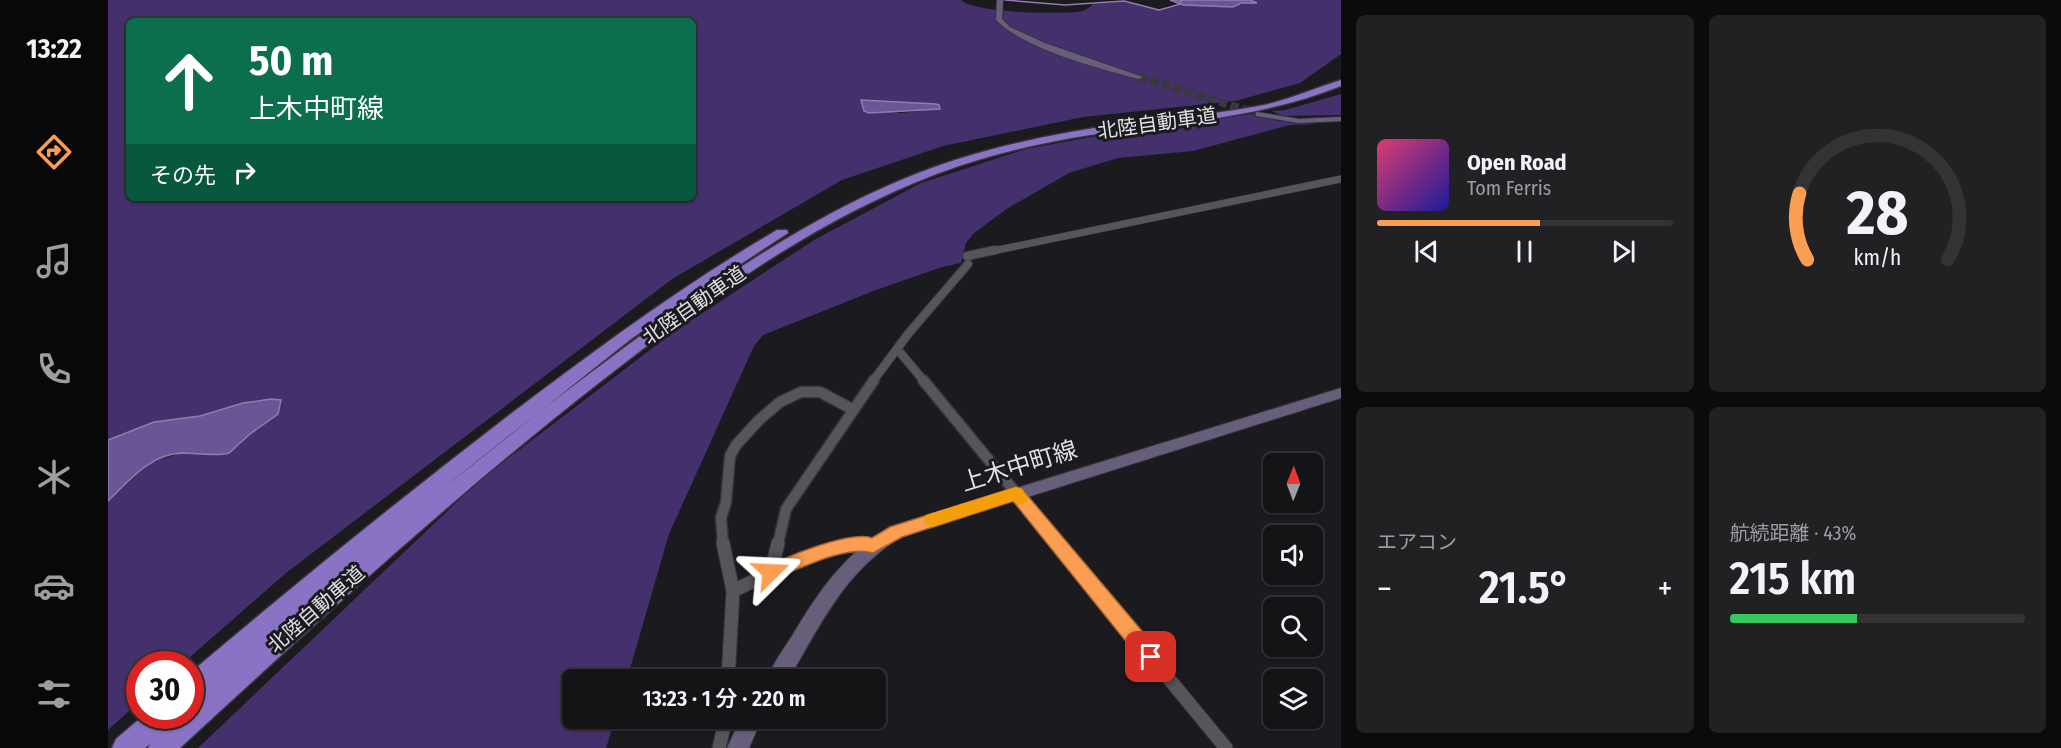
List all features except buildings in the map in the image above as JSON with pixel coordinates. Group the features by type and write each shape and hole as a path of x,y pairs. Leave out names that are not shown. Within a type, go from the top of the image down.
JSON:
{"highway":[{"name":"北陸自動車道","path":"204,678 375,532 556,388 723,269 802,221 897,176 982,148 1067,130 1260,103 1314,87 1341,72"},
{"name":"北陸自動車道","path":"161,748 379,553 494,456 577,391 738,273 813,227 908,181 1001,151 1094,131 1263,108 1310,96 1341,83"},
{"path":"125,748 147,729"}],"main road":[{"path":"1000,0 999,20 1011,30 1079,58 1139,77"},
{"path":"1258,114 1299,121 1341,119"},
{"name":"上木中町線","path":"783,669 832,592 854,563 873,546 896,532 1341,393"},
{"path":"738,748 747,729"}],"street":[{"path":"771,572 786,509 804,485 852,409 898,351 908,333 967,260 1341,179"},
{"path":"898,351 1226,748"},
{"path":"729,669 733,591 724,555 721,518 726,502 730,456 736,445 780,402 801,392 820,392 852,409"},
{"path":"733,591 771,572 832,549 865,543 873,546"},
{"path":"719,748 724,729"}],"shaded area":[{"path":"108,0 961,0 982,8 1051,13 1079,12 1093,4 1126,1 1158,10 1183,5 1235,7 1241,3 1254,3 1250,0 1341,0 1341,54 1300,83 1235,101 1083,117 943,146 842,180 672,279 286,573 197,651 126,651 126,714 108,730 108,501 150,463 180,453 219,455 238,446 250,434 278,414 281,400 255,401 200,416 154,422 108,440","holes":["869,100 908,103 940,109 900,113 863,108 863,105"]},
{"path":"1170,0 1250,0 1257,3 1241,3 1233,7 1183,5"},
{"path":"1341,94 1341,115 1283,116 1271,111 1285,110"},
{"path":"861,100 936,104 940,109 869,113 864,111"},
{"path":"1252,114 1278,121 1316,124 1290,125 1193,151 1118,158 1069,173 1008,208 974,233 966,243 961,263 942,267 876,290 763,335 754,346 669,534 630,669 562,669 562,729 612,729 606,748 198,748 480,480 672,333 814,240 921,183 1026,149 1125,131"},
{"path":"281,400 278,414 229,453 211,455 182,453 160,458 132,477 108,501 108,440 154,422 200,416 243,403"}],"waterway":[{"path":"1005,0 1065,5 1124,1 1159,10 1181,4 1181,0"}],"tunnel":[{"path":"1139,77 1259,114"}],"slow traffic":[{"path":"932,520 1016,494 1020,498"}],"route":[{"path":"771,572 832,549 865,543 873,546 896,532 1016,494 1151,657"}]}
